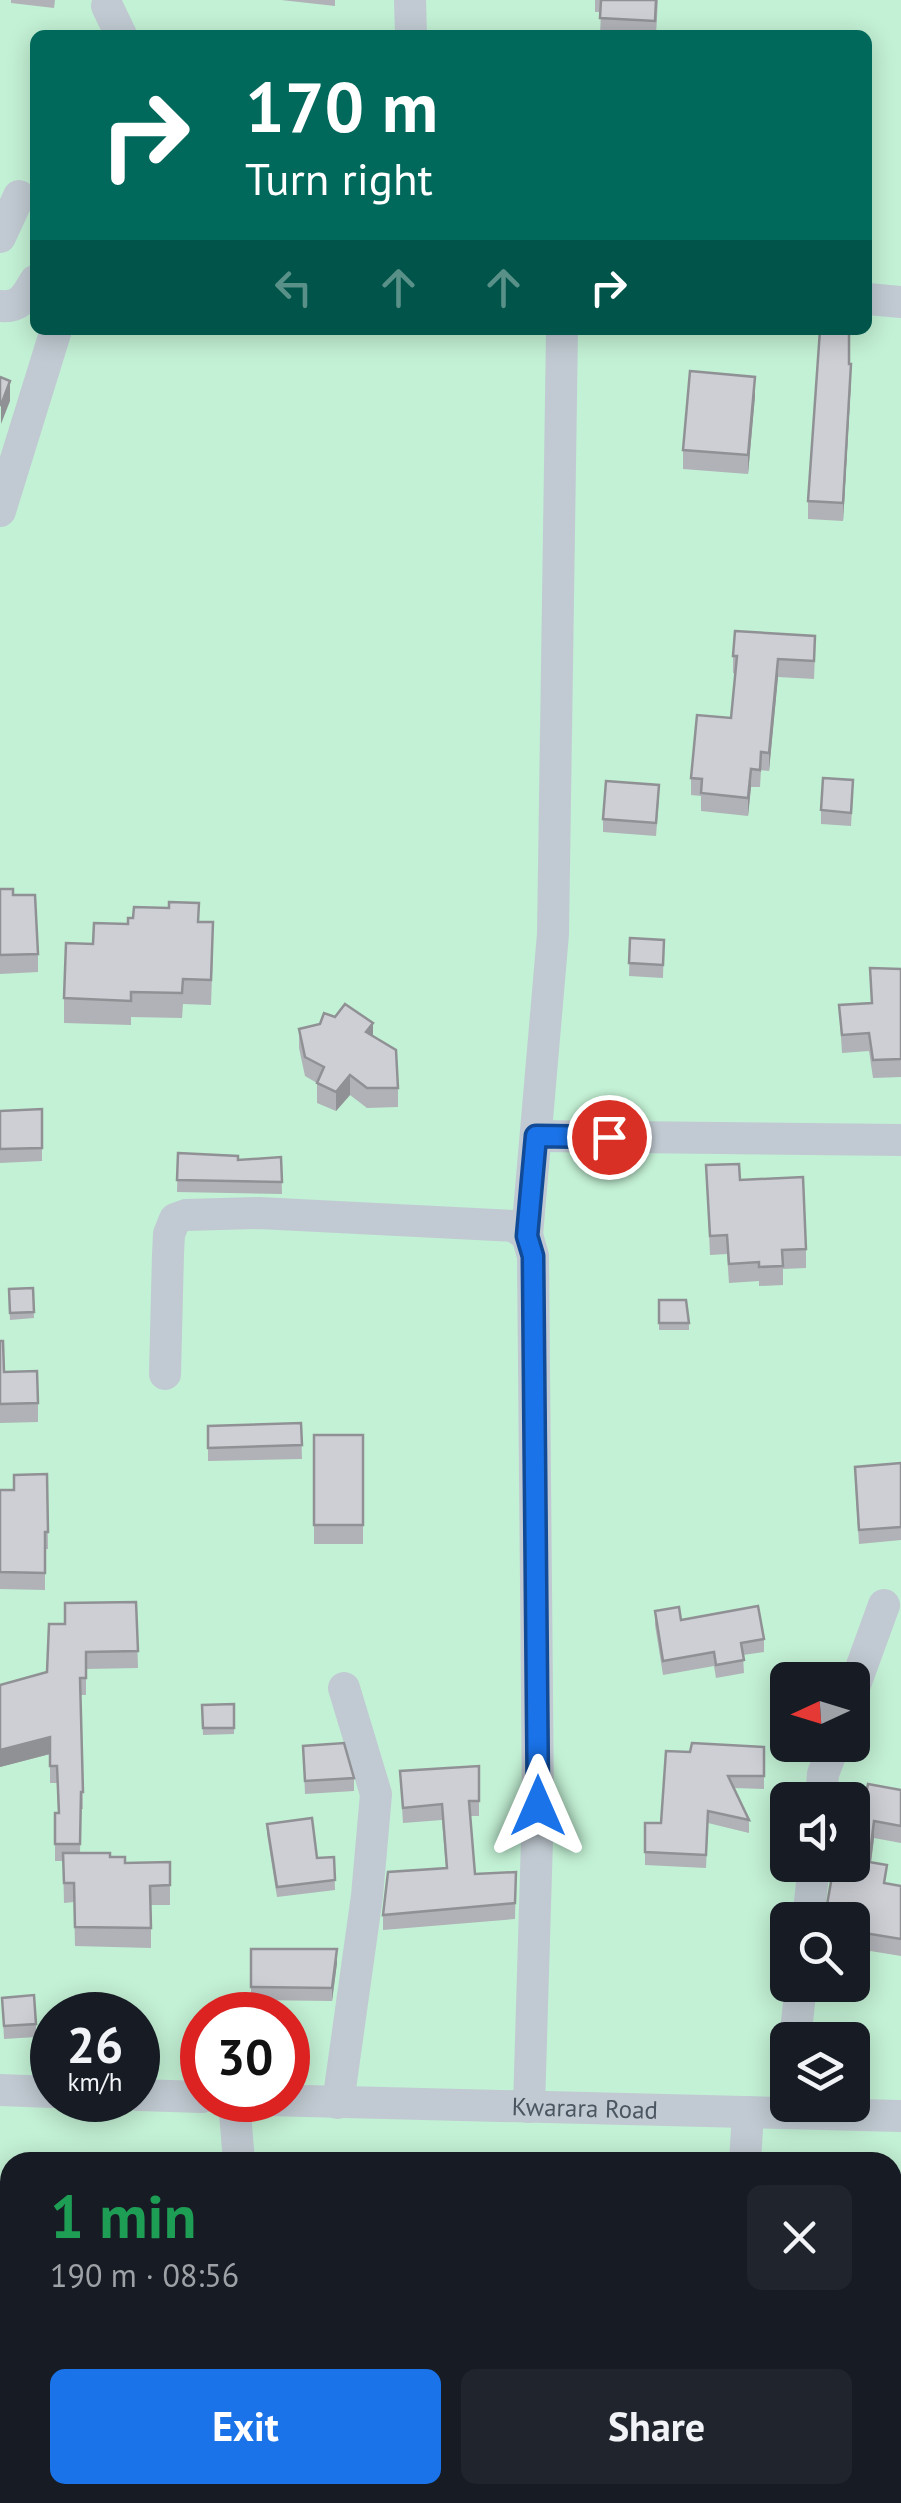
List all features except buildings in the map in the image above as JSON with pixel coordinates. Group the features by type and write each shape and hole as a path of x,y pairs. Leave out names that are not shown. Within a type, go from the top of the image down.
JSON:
{"street":[{"path":"410,0 411,30"},
{"path":"0,236 18,195"},
{"path":"872,300 901,302"},
{"path":"0,510 54,335"},
{"path":"529,2107 538,1787 533,1256 527,1236 553,934 562,335"},
{"path":"536,1136 901,1140"},
{"path":"165,1374 169,1234 175,1219 186,1215 278,1214 513,1226 527,1236"},
{"path":"863,1662 884,1604"},
{"path":"338,2103 367,1896 376,1794 344,1688"},
{"path":"0,2090 30,2091"},
{"name":"Kwarara Road","path":"310,2102 770,2110"},
{"path":"745,2152 748,2112"},
{"name":"Kwarara Road","path":"870,2114 901,2116"},
{"path":"236,2122 239,2152"}],"green space":[{"path":"0,0 901,0 901,2152 0,2152"}],"route":[{"path":"538,1806 533,1256 527,1236 536,1136 609,1137"}]}
